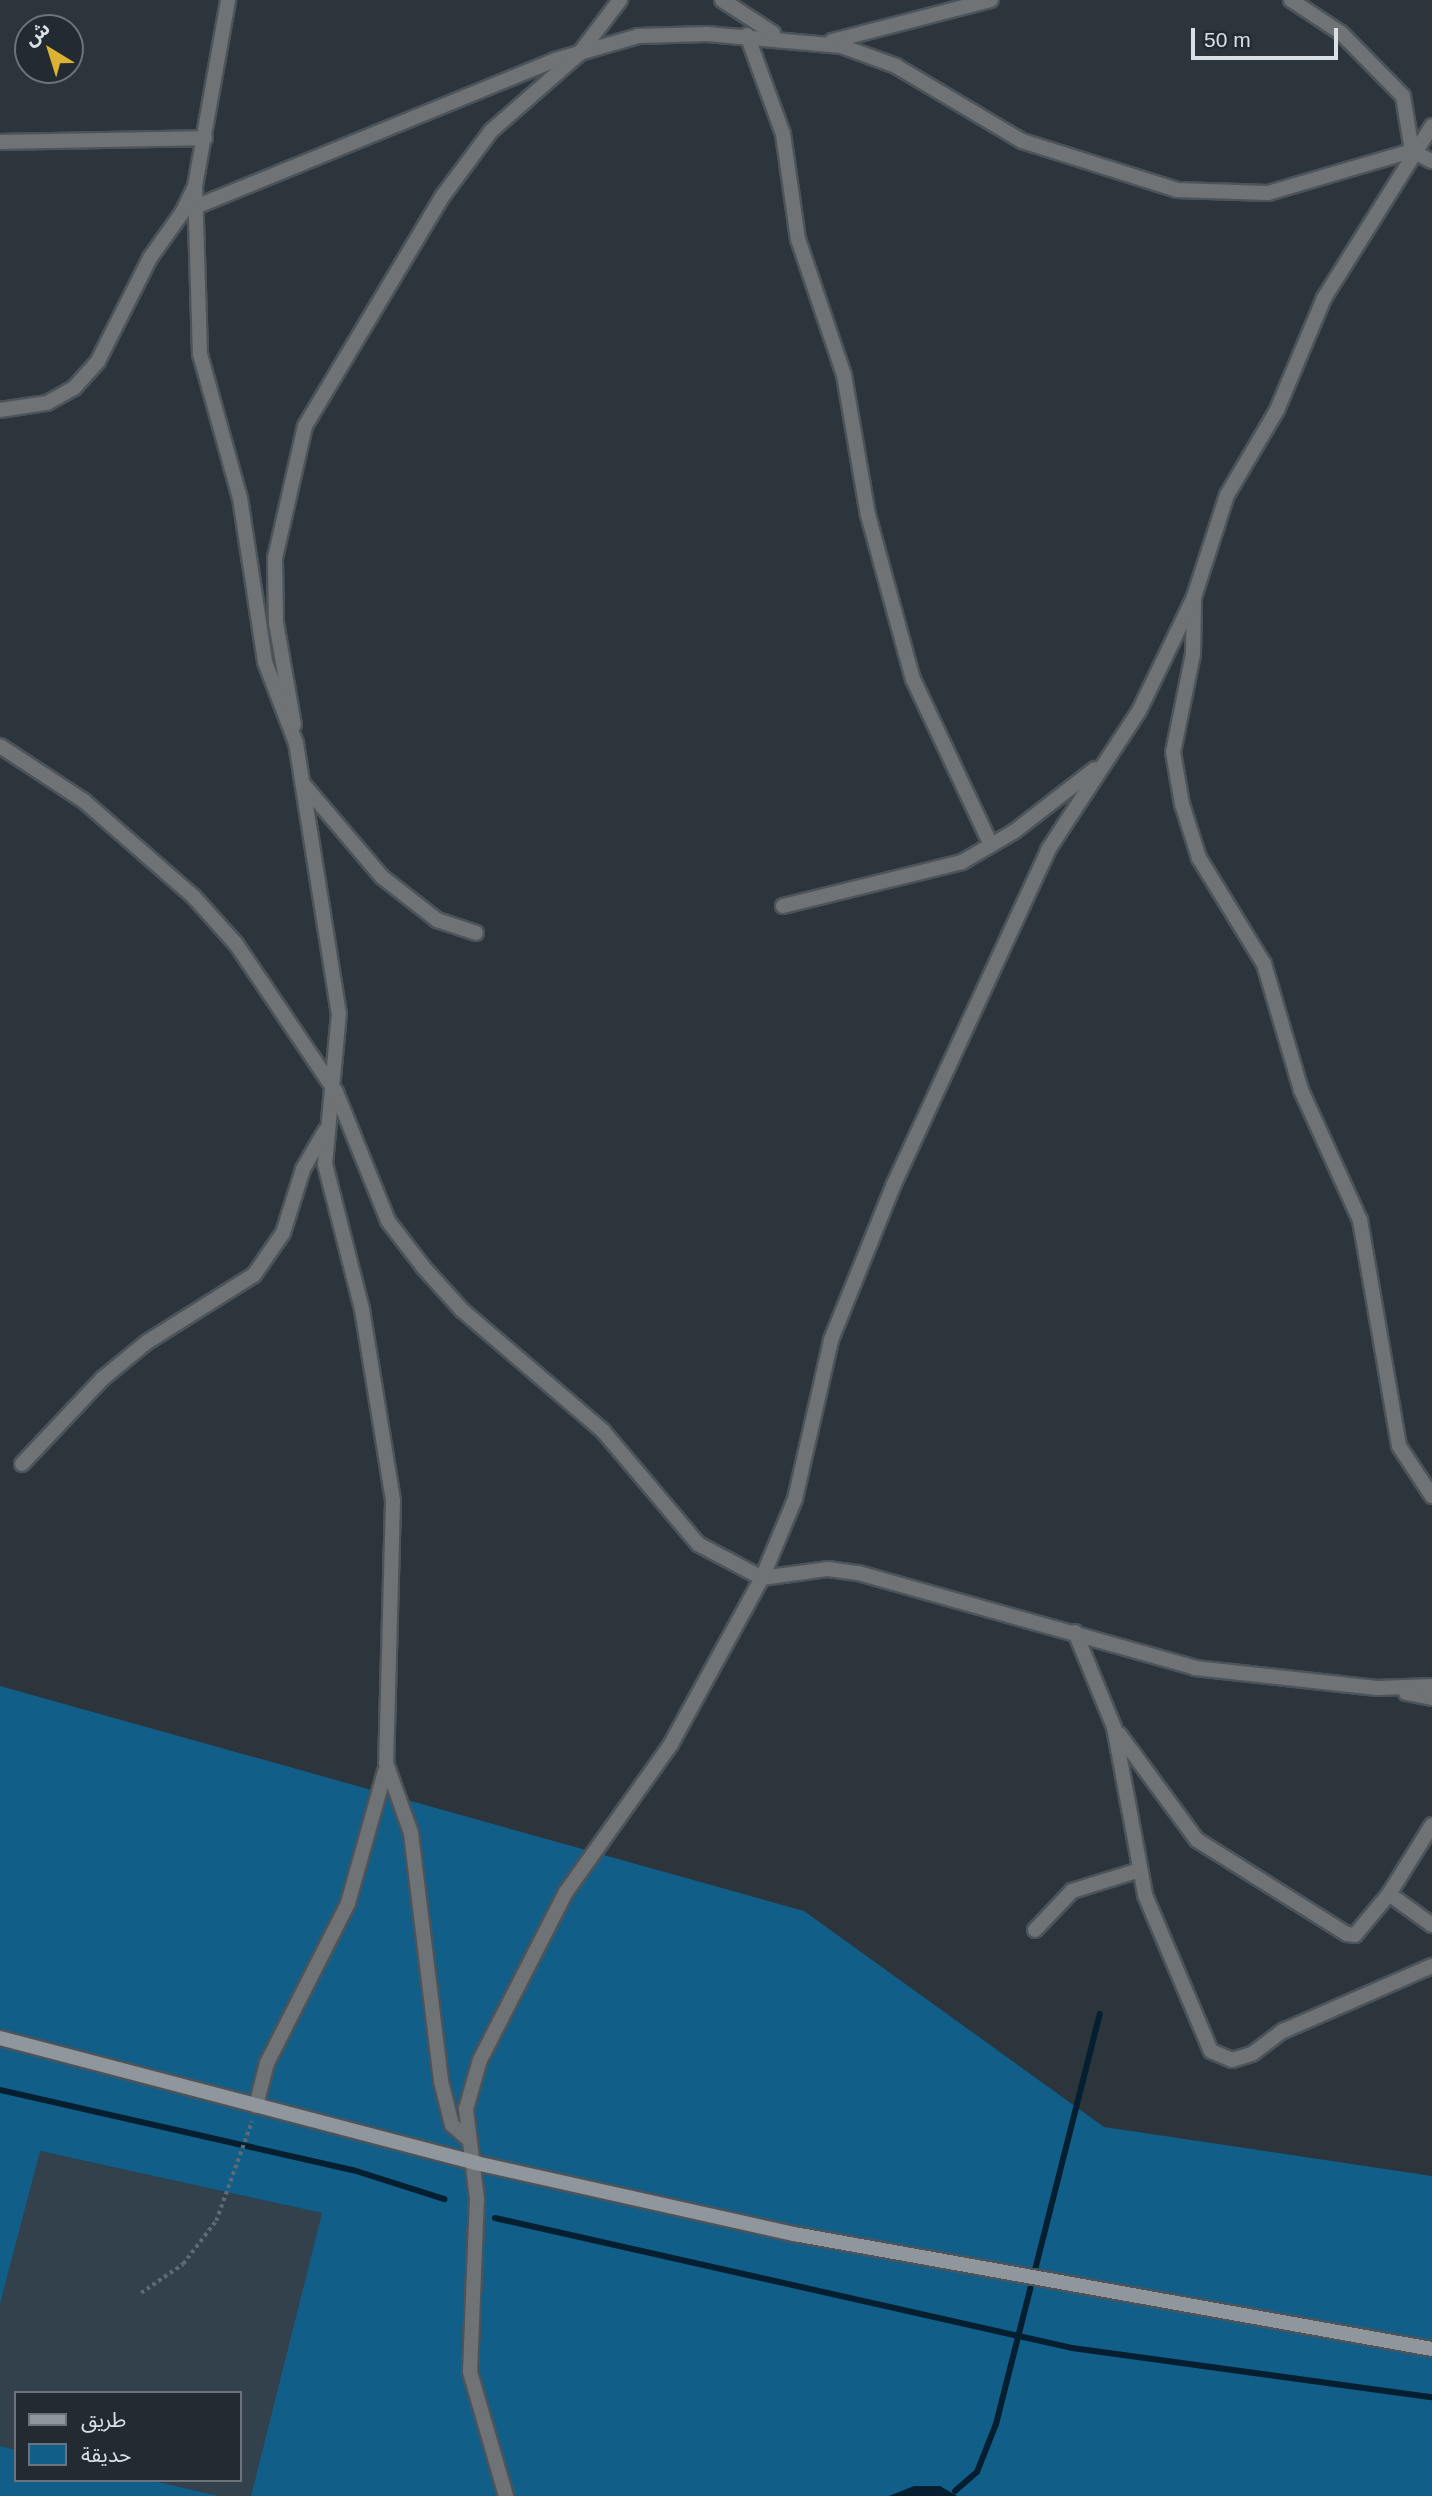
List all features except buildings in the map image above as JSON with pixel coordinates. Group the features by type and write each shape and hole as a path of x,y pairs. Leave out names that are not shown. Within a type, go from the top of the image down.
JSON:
{"main road":[{"path":"0,2038 476,2163 793,2234 1432,2349"}],"street":[{"path":"220,0 223,23"},
{"path":"228,0 195,186 200,354 238,485 265,662 296,743"},
{"path":"256,2106 267,2063 348,1903 383,1793 393,1502 362,1309 325,1164 327,1127 336,1092 339,1013 276,624 275,558 305,426 442,197 491,131 579,54 620,0"},
{"path":"722,0 779,36"},
{"path":"823,43 991,0"},
{"path":"1291,0 1341,33 1402,96 1412,151"},
{"path":"747,35 783,134 798,239 844,376 868,515 913,679 991,845"},
{"path":"195,207 579,54 638,36 779,36 823,43 896,66 1022,141 1177,190 1268,193 1412,151 1432,161"},
{"path":"506,2496 470,2372 476,2163 468,2139 466,2109 480,2060 515,1985 566,1892 671,1744 762,1578 795,1499 831,1340 894,1184 1048,850 1139,711 1194,597 1227,495 1277,410 1324,298 1412,151 1432,126"},
{"path":"0,142 205,138"},
{"path":"0,410 47,403 90,370 195,186"},
{"path":"1194,597 1193,654 1173,752 1182,804 1199,858 1264,964 1301,1090 1360,1220 1399,1446 1432,1496"},
{"path":"0,746 84,801 194,897 280,1003 336,1092 388,1221 424,1268 463,1310 603,1431 698,1544 762,1578 828,1569 858,1573 1195,1668 1377,1688 1432,1698"},
{"path":"783,906 962,862 991,845 1105,762"},
{"path":"303,784 382,877 437,920 476,933"},
{"path":"22,1464 102,1379 147,1342 254,1275 283,1233 303,1169 327,1127"},
{"path":"1075,1632 1114,1727 1140,1870 1160,1943 1211,2051 1232,2060 1283,2031 1432,1966"},
{"path":"1377,1688 1432,1686"},
{"path":"1114,1727 1197,1840 1347,1934 1355,1935 1389,1894 1432,1825"},
{"path":"386,1763 411,1833 441,2081 452,2125 468,2139"},
{"path":"1035,1930 1072,1891 1140,1870"},
{"path":"1389,1894 1432,1925"}],"path":[{"path":"141,2293 183,2264 216,2221 256,2106"}],"shaded area":[{"path":"39,2151 322,2213 251,2496 219,2496 158,2482 242,2482 242,2391 14,2391 14,2450 0,2446 0,2304"},
{"path":"914,2486 940,2486 957,2496 889,2496"}],"green space":[{"path":"0,1686 804,1911 1104,2127 1432,2176 1432,2496 957,2496 939,2486 889,2496 251,2496 322,2213 40,2151 0,2304"},
{"path":"0,2446 14,2450 14,2482 158,2482 219,2496 0,2496"}],"waterway":[{"path":"955,2491 977,2472 996,2424 1100,2014"},
{"path":"0,2090 353,2170 444,2199"},
{"path":"495,2218 1072,2348 1432,2397"}]}
